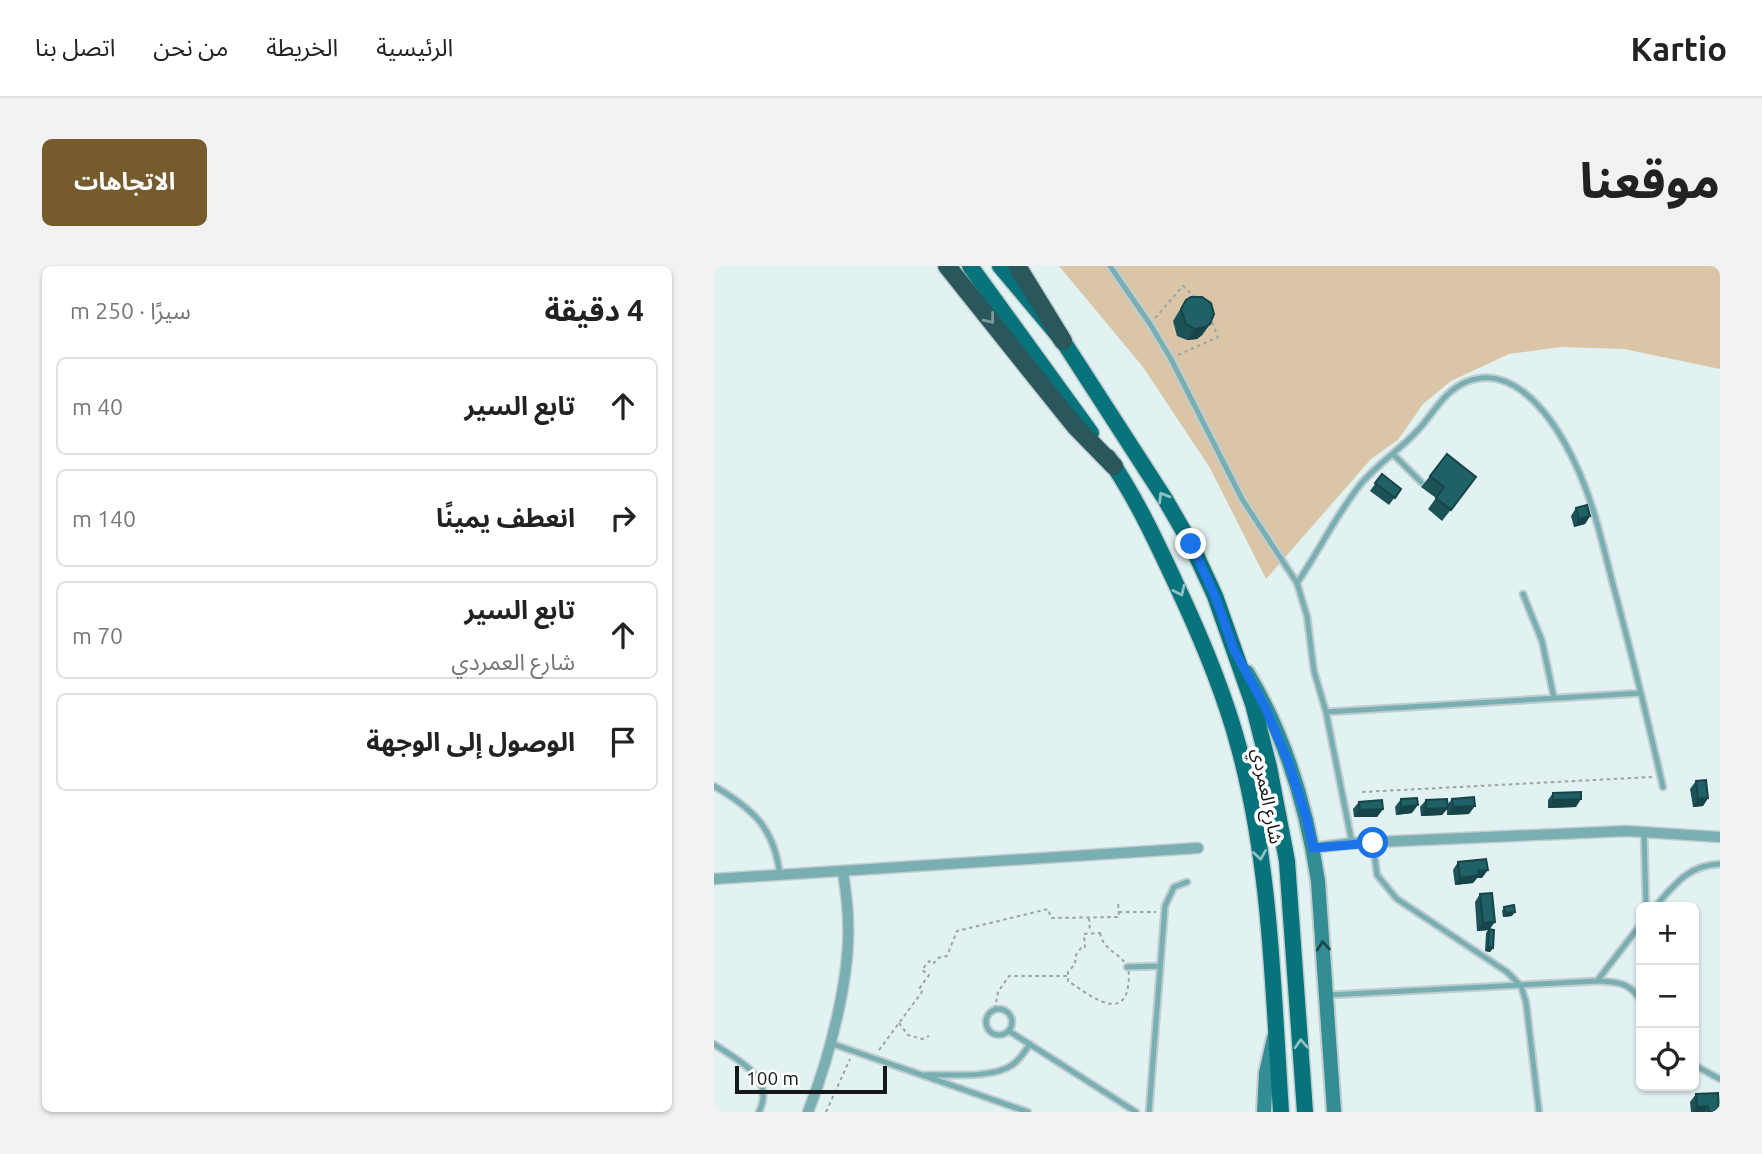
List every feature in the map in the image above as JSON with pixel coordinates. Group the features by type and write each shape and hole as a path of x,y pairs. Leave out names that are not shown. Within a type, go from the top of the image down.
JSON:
{"highway":[{"path":"947,266 1080,433 1114,466"},
{"path":"1017,266 1063,341"}],"main road":[{"name":"شارع العمردي","path":"970,266 1114,466 1154,538 1189,612 1224,701 1240,749 1263,871 1282,1112"},
{"name":"شارع العمردي","path":"1000,266 1063,341 1191,544 1215,596 1253,704 1287,862 1305,1112"}],"street":[{"path":"1234,650 1264,705 1288,761 1307,820 1318,881 1334,1112"},
{"path":"1313,848 1352,843 1644,831 1720,837"},
{"path":"714,879 1198,848"},
{"path":"808,1112 830,1044 846,951 848,922 843,871"},
{"path":"1264,1112 1266,1073 1276,1034"}],"lane":[{"path":"1110,266 1171,359 1242,499 1297,583 1307,616 1314,671 1326,712 1352,843"},
{"path":"1297,583 1353,494 1371,472 1394,455 1450,392 1483,377 1502,380 1518,387 1532,400 1562,439 1592,504 1663,788"},
{"path":"1394,455 1421,482"},
{"path":"1523,594 1542,641 1554,698"},
{"path":"1326,712 1641,693"},
{"path":"714,786 746,807 764,826 775,850 780,876"},
{"path":"1644,831 1646,902"},
{"path":"1373,843 1377,875 1397,899 1507,972 1521,986 1526,1002 1539,1112"},
{"path":"1659,902 1682,876 1706,865 1720,864"},
{"path":"1149,1112 1164,912 1171,890 1177,884 1187,882"},
{"path":"1597,981 1636,930"},
{"path":"1127,967 1160,966"},
{"path":"1327,995 1597,981 1624,983 1636,992"},
{"path":"995,1009 1009,1013 1012,1022 1009,1031 997,1035 989,1031 986,1018 995,1009"},
{"path":"1009,1031 1136,1112"},
{"path":"714,1044 759,1077 764,1097 759,1112"},
{"path":"830,1044 1028,1112"},
{"path":"921,1075 998,1072 1016,1063 1030,1044"},
{"path":"1699,1068 1720,1079"}],"path":[{"path":"1150,324 1183,286 1196,298"},
{"path":"1171,359 1218,337 1211,319"},
{"path":"1362,792 1660,777"},
{"path":"872,1058 922,992 919,989 929,975 922,970 929,961 933,964 938,958 947,957 957,931 1048,909 1051,918 1119,917 1118,902"},
{"path":"1119,912 1164,912"},
{"path":"1089,918 1090,933"},
{"path":"1100,933 1106,947 1127,967 1129,977 1126,996 1111,1005 1103,1003 1068,981 1068,972 1075,964 1076,955 1081,948 1085,948 1084,934 1100,933"},
{"path":"995,1009 998,992 1009,976 1068,976"},
{"path":"899,1023 908,1035 915,1038 929,1036"},
{"path":"826,1112 853,1051"}],"shaded area":[{"path":"1059,266 1720,266 1720,369 1624,349 1561,347 1509,354 1451,381 1423,404 1398,440 1371,459 1266,579 1210,468 1143,367"}],"building":[{"path":"1191,297 1202,297 1211,303 1214,314 1210,324 1205,327 1195,329 1186,324 1181,309"},
{"path":"1447,454 1476,477 1451,510 1436,498 1444,487 1430,476"},
{"path":"1382,474 1401,489 1395,498 1375,483"},
{"path":"1587,505 1590,516 1579,519 1576,508"},
{"path":"1706,780 1708,798 1698,799 1696,781"},
{"path":"1581,792 1581,799 1553,800 1553,793"},
{"path":"1474,797 1475,806 1453,807 1452,799"},
{"path":"1417,798 1418,805 1401,807 1401,799"},
{"path":"1447,799 1448,808 1426,809 1426,800"},
{"path":"1382,800 1383,809 1360,810 1359,802"},
{"path":"1486,859 1488,870 1478,871 1479,875 1460,878 1458,862"},
{"path":"1492,893 1495,922 1483,923 1480,894"},
{"path":"1514,905 1515,912 1506,913 1504,907"},
{"path":"1489,929 1494,930 1493,948 1488,947"},
{"path":"1718,1093 1719,1112 1709,1112 1708,1106 1697,1107 1696,1094"}],"route":[{"path":"1191,544 1215,596 1234,650 1264,705 1288,761 1313,848 1373,843"}]}
